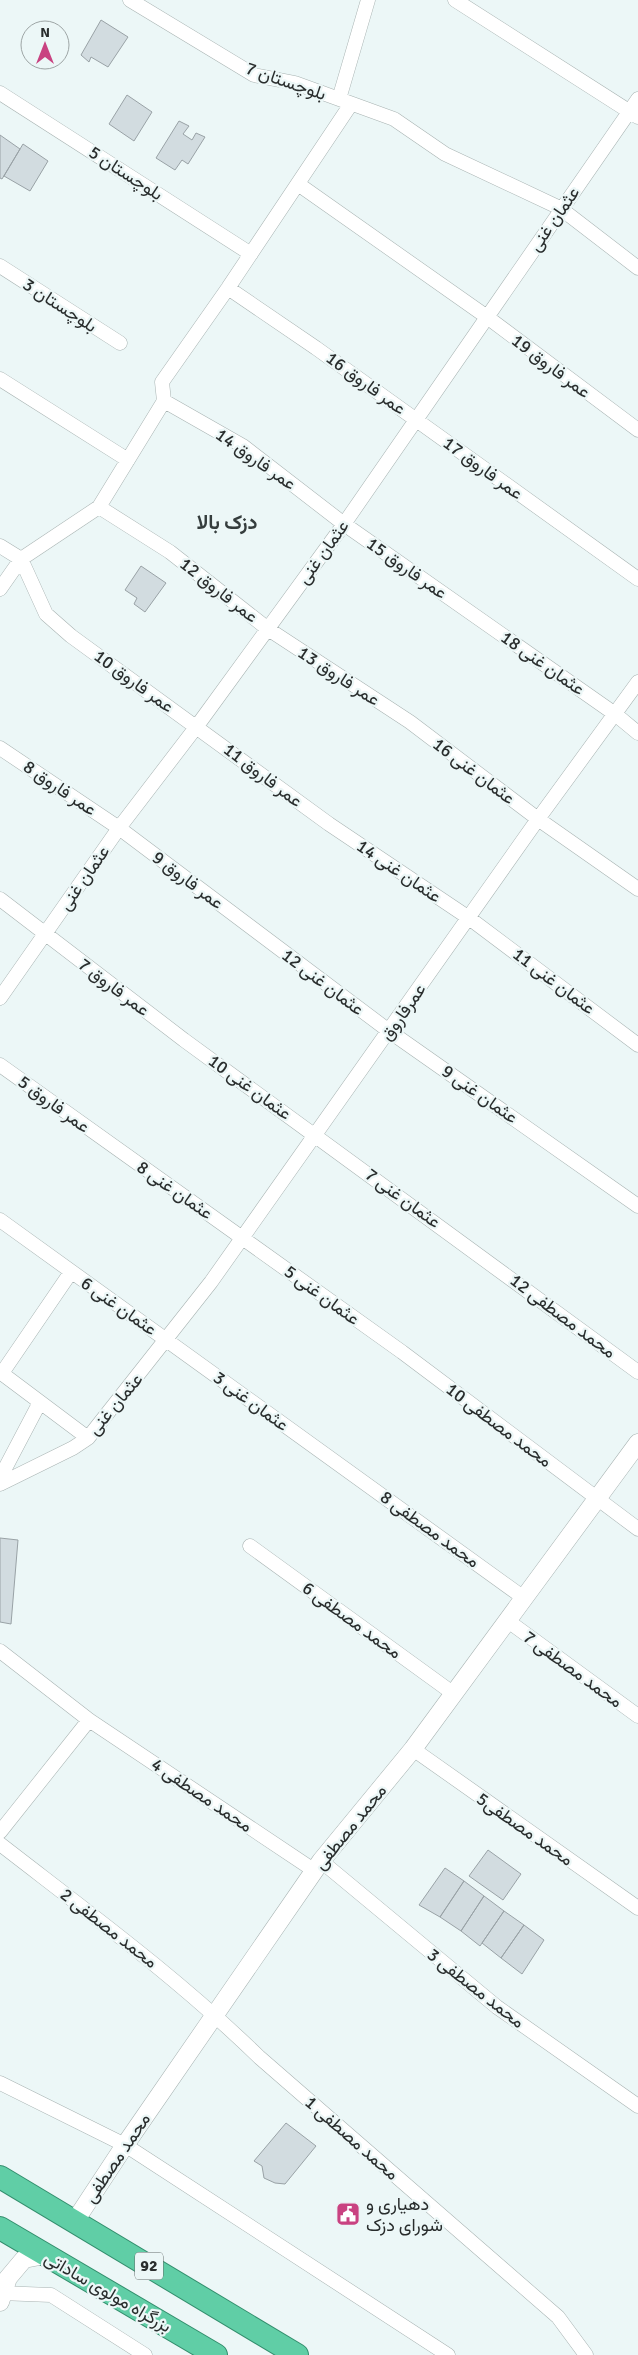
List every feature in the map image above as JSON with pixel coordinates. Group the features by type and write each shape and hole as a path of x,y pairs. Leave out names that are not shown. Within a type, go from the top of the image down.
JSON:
{"highway":[{"name":"92","path":"0,2177 297,2355"},
{"name":"بزرگراه مولوی ساداتی","path":"0,2228 216,2355"}],"street":[{"name":"بلوچستان 7","path":"130,0 254,75 295,83 394,119 445,154 560,208 638,268"},
{"path":"0,589 21,559 99,507 164,401 162,382 298,184 345,101 368,0"},
{"path":"455,0 634,114"},
{"name":"بلوچستان 5","path":"0,93 251,254"},
{"name":"عثمان غنی","path":"0,998 119,828 197,726 344,524 560,208 634,114 638,99"},
{"name":"عمر فاروق 19","path":"298,184 400,254 638,430"},
{"name":"بلوچستان 3","path":"0,266 120,343"},
{"name":"عمر فاروق 16","path":"228,288 416,419"},
{"path":"0,379 128,460"},
{"name":"عمر فاروق 14","path":"164,401 243,446 344,524"},
{"name":"عمر فاروق 17","path":"416,419 638,579"},
{"name":"عمر فاروق 12","path":"99,507 170,552 268,629"},
{"name":"عمر فاروق 15","path":"344,524 471,613"},
{"path":"0,546 21,559"},
{"name":"عمر فاروق 10","path":"21,559 46,614 71,636 197,726"},
{"name":"عثمان غنی 18","path":"471,613 616,714 638,733"},
{"name":"عمر فاروق 13","path":"268,629 410,722"},
{"name":"عمرفاروق","path":"167,1340 317,1135 538,819 638,682"},
{"name":"عثمان غنی 16","path":"410,722 538,819 638,889"},
{"name":"عمر فاروق 11","path":"197,726 329,824"},
{"name":"عمر فاروق 8","path":"0,748 119,828"},
{"name":"عثمان غنی 14","path":"329,824 469,918"},
{"name":"عمر فاروق 9","path":"119,828 256,932"},
{"name":"عمر فاروق 7","path":"0,900 184,1040"},
{"name":"عثمان غنی 11","path":"469,918 638,1045"},
{"name":"عثمان غنی 12","path":"256,932 390,1031"},
{"name":"عثمان غنی 9","path":"390,1031 638,1206"},
{"name":"عثمان غنی 10","path":"184,1040 317,1135"},
{"name":"عمر فاروق 5","path":"0,1065 108,1142"},
{"name":"عثمان غنی 7","path":"317,1135 488,1261"},
{"name":"عثمان غنی 8","path":"108,1142 242,1238"},
{"name":"عثمان غنی 6","path":"0,1220 167,1340"},
{"name":"عثمان غنی 5","path":"242,1238 402,1352"},
{"name":"محمد مصطفی 12","path":"488,1261 638,1372"},
{"path":"71,1272 1,1373 88,1438"},
{"name":"عثمان غنی","path":"0,1484 73,1448 88,1438 167,1340"},
{"name":"عثمان غنی 3","path":"167,1340 336,1461"},
{"name":"محمد مصطفی 10","path":"402,1352 638,1529"},
{"path":"0,1478 40,1402"},
{"name":"محمد مصطفی","path":"75,2221 124,2145 318,1866 413,1749 638,1443"},
{"name":"محمد مصطفی 8","path":"336,1461 524,1598"},
{"name":"محمد مصطفی 6","path":"250,1546 454,1694"},
{"name":"محمد مصطفی 7","path":"508,1621 638,1716"},
{"name":"محمد مصطفی 4","path":"0,1652 89,1720 318,1866"},
{"path":"0,1832 89,1720"},
{"name":"محمد مصطفی5","path":"413,1749 638,1908"},
{"name":"محمد مصطفی 2","path":"0,1844 166,1972 216,2015"},
{"name":"محمد مصطفی 3","path":"318,1866 497,2008 638,2106"},
{"name":"محمد مصطفی 1","path":"216,2015 259,2057 558,2317 586,2355"},
{"path":"0,2083 124,2145 448,2355"},
{"path":"45,2255 24,2259 8,2278 1,2296 51,2295 145,2355"}],"building":[{"path":"101,20 128,37 108,67 91,57 89,62 81,55"},
{"path":"127,95 152,112 134,141 109,124"},
{"path":"179,121 189,126 183,134 192,140 196,133 205,137 188,164 182,160 175,170 156,158"},
{"path":"0,135 20,149 2,179 0,178"},
{"path":"23,144 48,161 30,191 4,176"},
{"path":"141,566 166,583 145,612 134,604 137,598 125,590"},
{"path":"0,1538 18,1540 11,1624 0,1622"},
{"path":"488,1850 521,1874 503,1900 469,1876"},
{"path":"445,1868 464,1881 440,1917 419,1905"},
{"path":"464,1881 484,1896 461,1931 440,1917"},
{"path":"484,1896 504,1911 480,1946 461,1931"},
{"path":"504,1911 524,1925 501,1958 482,1943"},
{"path":"524,1925 544,1940 522,1974 501,1958"},
{"path":"286,2123 316,2146 285,2184 275,2183 264,2178 262,2166 254,2161"}],"place":[{"name":"دهیاری و شورای دزک","path":"348,2214"}],"district":[{"name":"دزک بالا","path":"227,522"}]}
